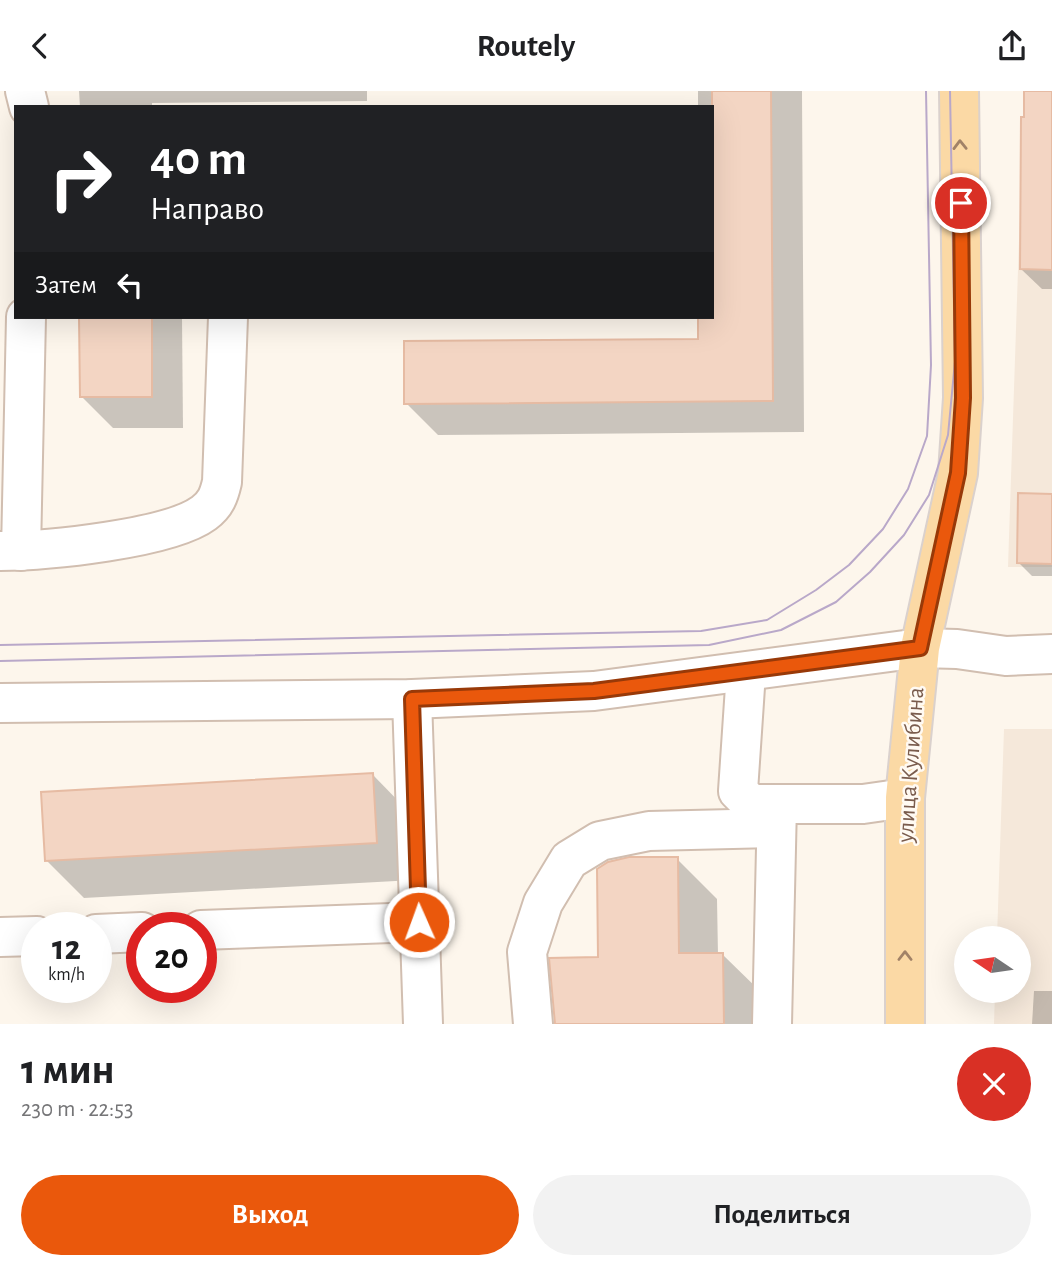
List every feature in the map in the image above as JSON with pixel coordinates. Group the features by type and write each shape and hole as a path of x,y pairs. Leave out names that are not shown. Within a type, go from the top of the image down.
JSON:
{"main road":[{"name":"улица Кулибина","path":"905,1024 905,798 920,648 958,473 963,398 959,91"}],"street":[{"path":"26,319 11,551 127,539 172,527 203,514 217,501 222,482 228,319"},
{"path":"0,703 412,699 594,691 920,648 957,649 1006,656 1052,654"},
{"path":"746,673 738,791 751,804 777,816"},
{"path":"412,699 423,1024"},
{"path":"533,1024 527,952 543,903 569,860 600,841 649,831 696,828 905,798"},
{"path":"772,1024 777,816"},
{"path":"217,929 419,922"},
{"path":"0,937 21,936"}],"shaded area":[{"path":"1024,91 1052,91 1052,567 1008,567"},
{"path":"1004,729 1052,729 1052,1024 994,1024 995,1003 1031,1003 1031,926 997,926"}],"building":[{"path":"712,91 771,91 773,401 404,404 404,341 698,339 698,319 714,319"},
{"path":"1024,91 1052,91 1052,270 1020,269 1021,117 1024,117"},
{"path":"79,319 152,319 152,397 80,397"},
{"path":"1018,493 1052,494 1052,564 1017,563"},
{"path":"373,773 377,843 45,861 41,792"},
{"path":"629,857 678,857 679,953 723,953 724,1024 555,1024 549,958 598,957 597,869 608,862"}],"tram line":[{"path":"0,645 701,631 767,620 816,590 849,565 883,529 908,489 927,436 931,365 926,91"},
{"path":"0,661 709,645 781,630 836,602 870,572 904,535 929,495 948,435 955,361 950,91"}],"route":[{"path":"419,922 412,699 594,691 920,648 958,473 963,398 961,203"}]}
